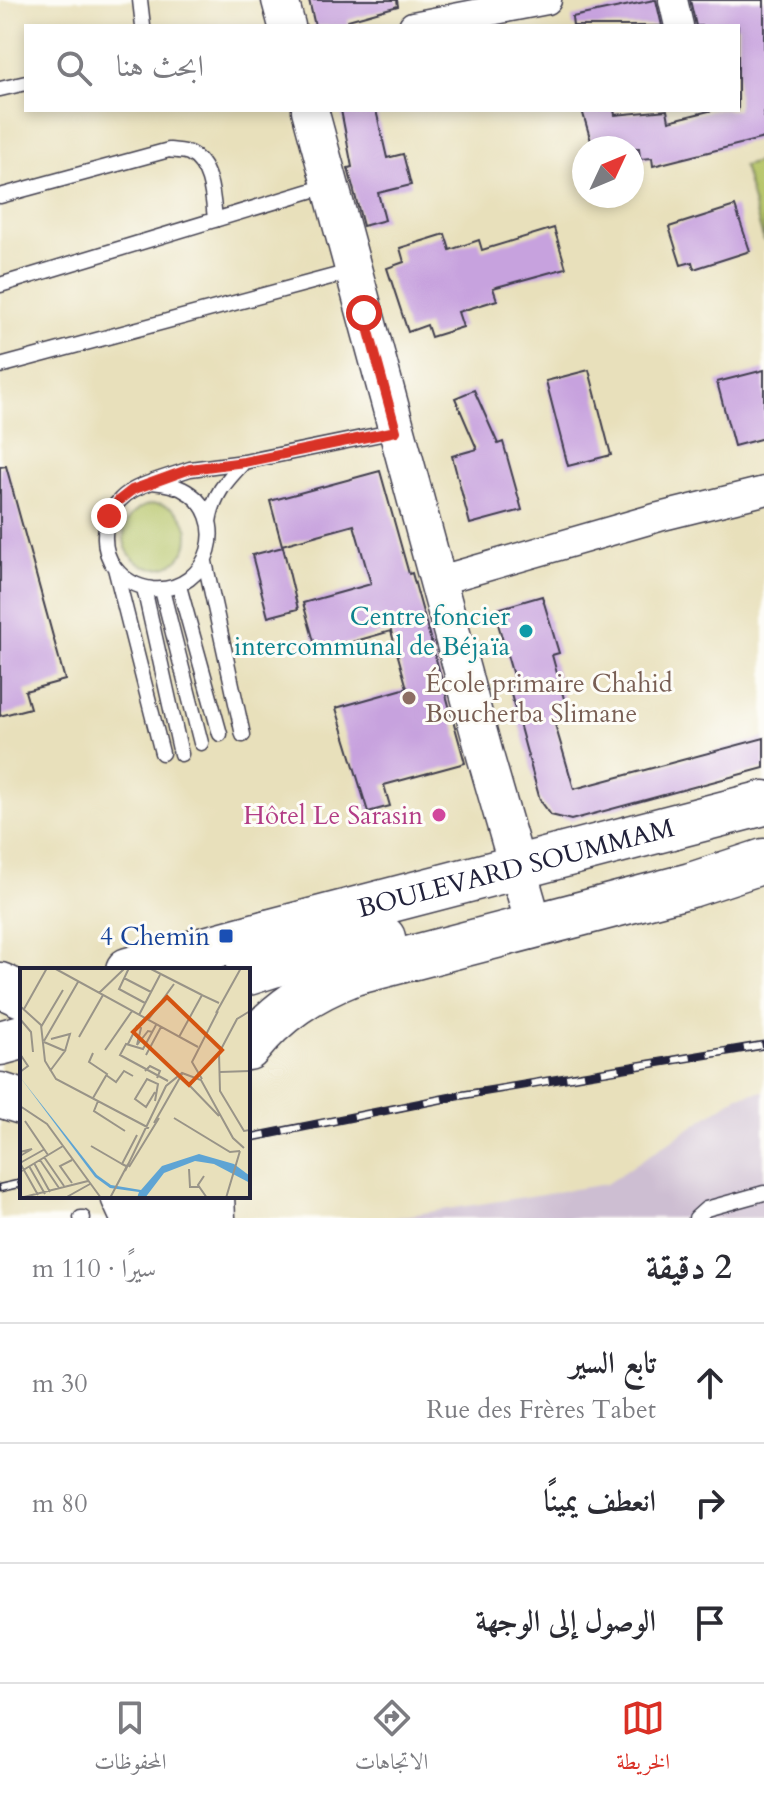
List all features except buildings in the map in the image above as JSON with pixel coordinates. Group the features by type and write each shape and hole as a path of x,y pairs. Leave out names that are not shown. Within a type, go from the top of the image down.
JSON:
{"main road":[{"name":"BOULEVARD SOUMMAM","path":"147,968 264,956 523,885 764,803"},
{"name":"BOULEVARD SOUMMAM","path":"523,885 764,835"},
{"path":"250,1046 280,1012 304,996 354,973 691,885 764,861"},
{"path":"0,969 20,977"},
{"path":"0,985 20,996"},
{"path":"0,1005 20,998"},
{"path":"0,1043 20,1038"},
{"path":"0,1095 20,1101"},
{"path":"124,1198 133,1218"},
{"path":"169,1198 173,1218"},
{"path":"184,1198 187,1218"},
{"path":"212,1198 213,1218"}],"street":[{"path":"280,0 286,24"},
{"path":"423,24 547,0"},
{"path":"673,0 679,24"},
{"path":"311,112 523,885"},
{"path":"437,581 659,517 764,491"}],"lane":[{"path":"140,0 143,24"},
{"path":"0,89 24,83"},
{"path":"0,196 169,150 190,153 204,166 212,191 215,220"},
{"path":"0,285 330,185"},
{"path":"0,366 353,271"},
{"path":"162,753 115,568 107,551 105,534 109,516 118,501 132,490 190,469 244,462 396,431"},
{"path":"208,525 221,486 244,462"},
{"path":"115,568 127,580 144,588 162,590 179,586 194,576 205,562 211,545 205,511 195,498 182,489 152,482"},
{"path":"205,562 243,735"},
{"path":"179,586 220,734"},
{"path":"144,588 181,754"},
{"path":"162,590 201,743"},
{"path":"696,1218 706,1209 764,1193"}],"shaded area":[{"path":"764,1091 764,1218 391,1218 606,1184 738,1096"}],"green space":[{"path":"764,160 764,242 743,166"},
{"path":"156,504 179,513 188,536 179,559 156,568 133,559 124,536 133,513"}],"railway":[{"path":"250,1138 457,1096 764,1045"},
{"path":"0,1188 20,1183"}],"place":[{"name":"Centre foncier intercommunal de Béjaïa","path":"526,631"},
{"name":"École primaire Chahid Boucherba Slimane","path":"409,698"},
{"name":"Hôtel Le Sarasin","path":"439,815"},
{"name":"4 Chemin","path":"226,936"}],"route":[{"path":"109,516 118,501 132,490 190,469 244,462 396,431 364,313"}]}
